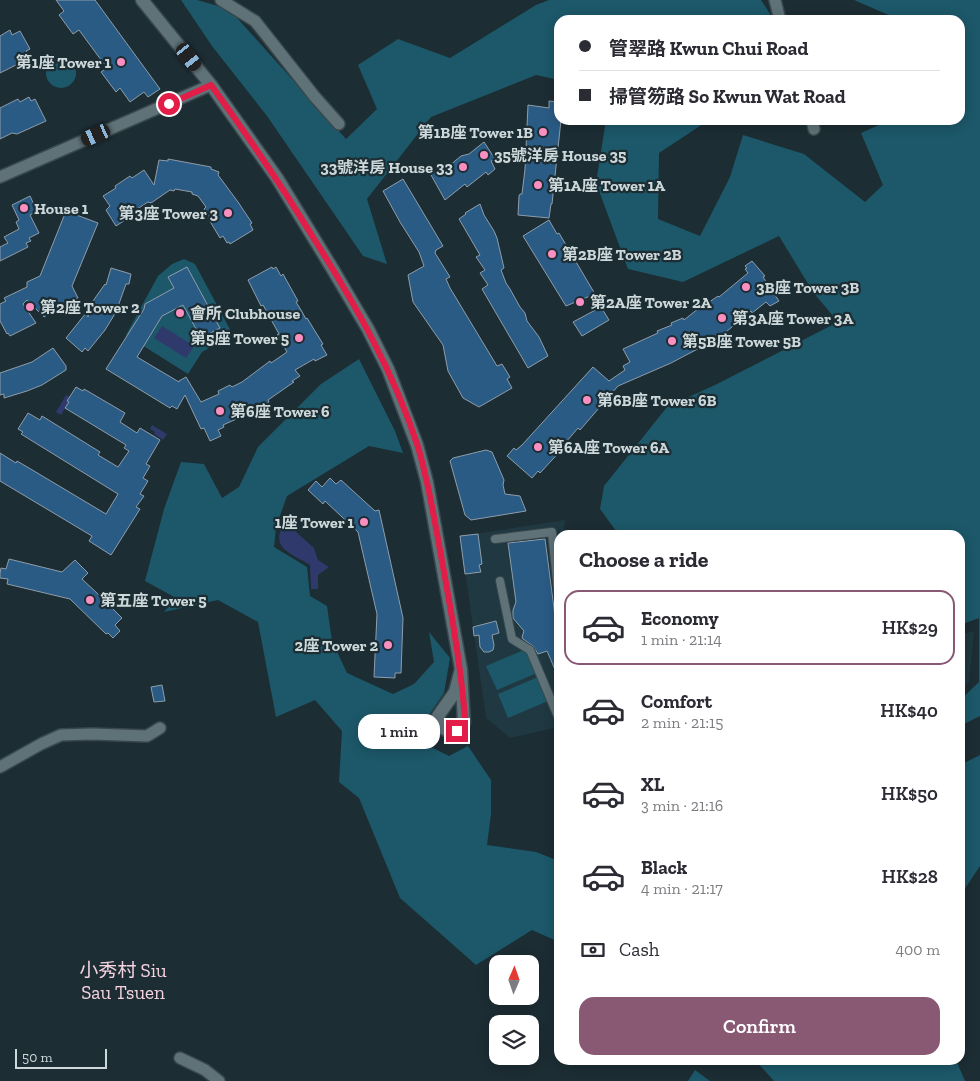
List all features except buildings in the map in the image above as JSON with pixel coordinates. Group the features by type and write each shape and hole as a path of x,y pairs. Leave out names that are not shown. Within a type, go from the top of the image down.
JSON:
{"street":[{"path":"142,0 211,85 271,170 368,329 388,369 417,445 427,482 461,669"},
{"path":"221,0 255,21 315,97 339,124"},
{"path":"775,0 779,15"},
{"path":"0,177 211,85"},
{"path":"495,538 552,532 554,552"},
{"path":"500,581 512,640 530,650 554,707"},
{"path":"0,767 61,735 146,736 160,728"},
{"path":"180,1058 205,1070 219,1081"}],"shaded area":[{"path":"181,0 197,0 229,9 346,139 377,109 358,65 398,39 450,58 536,5 549,0 761,0 771,15 554,15 554,79 536,75 431,117 367,199 387,264 363,256 267,116 212,46"},
{"path":"854,0 980,0 980,716 965,724 965,695 979,682 979,618 965,623 965,530 615,530 600,509 604,486 667,407 717,384 838,322 813,292 779,236 683,282 628,269 596,183 605,125 701,125 659,153 658,219 700,236 730,177 743,135 804,154 865,202 883,185 861,133 879,125 965,125 965,15 888,15"},
{"path":"61,58 72,62 76,73 72,84 61,88 50,84 46,73 50,62"},
{"name":"會所 Clubhouse","path":"184,259 195,264 233,335 202,352 188,374 126,335 158,276 172,264"},
{"path":"162,326 194,346 186,358 154,338"},
{"path":"359,359 395,431 403,453 369,446 287,496 276,527 274,547 307,567 310,596 327,606 332,641 347,673 393,694 414,684 434,662 429,632 450,658 444,693 427,718 427,745 449,756 468,746 491,780 491,814 487,845 536,852 554,859 554,940 532,930 492,955 489,955 476,965 400,898 359,798 339,782 342,731 315,700 276,717 258,622 218,600 164,612 176,598 145,581 164,509 181,462 204,464 222,498 239,487 258,447 321,384"},
{"path":"66,395 70,397 69,402 61,415 56,412"},
{"path":"152,425 167,434 163,440 150,429"},
{"path":"565,520 564,530 554,530 554,728 510,738 486,718 460,536"},
{"path":"285,522 314,548 318,560 329,567 318,575 318,589 311,589 310,565 289,553 280,544 279,538"},
{"path":"974,631 969,682 965,686 965,634"},
{"path":"526,649 537,673 497,690 486,666"},
{"path":"538,677 548,701 508,718 498,694"},
{"path":"980,755 980,866 965,888 965,762"},
{"path":"760,1065 958,1065 965,1081 774,1081"},
{"path":"695,1070 710,1081 688,1081"}],"place":[{"name":"第1座 Tower 1","path":"121,62"},
{"name":"第1B座 Tower 1B","path":"543,132"},
{"name":"35號洋房 House 35","path":"484,155"},
{"name":"33號洋房 House 33","path":"463,167"},
{"name":"第1A座 Tower 1A","path":"538,185"},
{"name":"House 1","path":"24,208"},
{"name":"第3座 Tower 3","path":"228,213"},
{"name":"第2B座 Tower 2B","path":"552,254"},
{"name":"3B座 Tower 3B","path":"746,287"},
{"name":"第2A座 Tower 2A","path":"580,302"},
{"name":"第2座 Tower 2","path":"30,307"},
{"name":"會所 Clubhouse","path":"180,313"},
{"name":"第3A座 Tower 3A","path":"722,318"},
{"name":"第5座 Tower 5","path":"299,338"},
{"name":"第5B座 Tower 5B","path":"672,341"},
{"name":"第6B座 Tower 6B","path":"587,400"},
{"name":"第6座 Tower 6","path":"220,411"},
{"name":"第6A座 Tower 6A","path":"538,447"},
{"name":"1座 Tower 1","path":"364,522"},
{"name":"第五座 Tower 5","path":"90,600"},
{"name":"2座 Tower 2","path":"388,645"}],"district":[{"name":"小秀村 Siu Sau Tsuen","path":"123,981"}],"route":[{"path":"169,104 211,85 277,178 368,329 388,369 417,445 434,516 461,669 465,718 463,726 457,731"}]}
